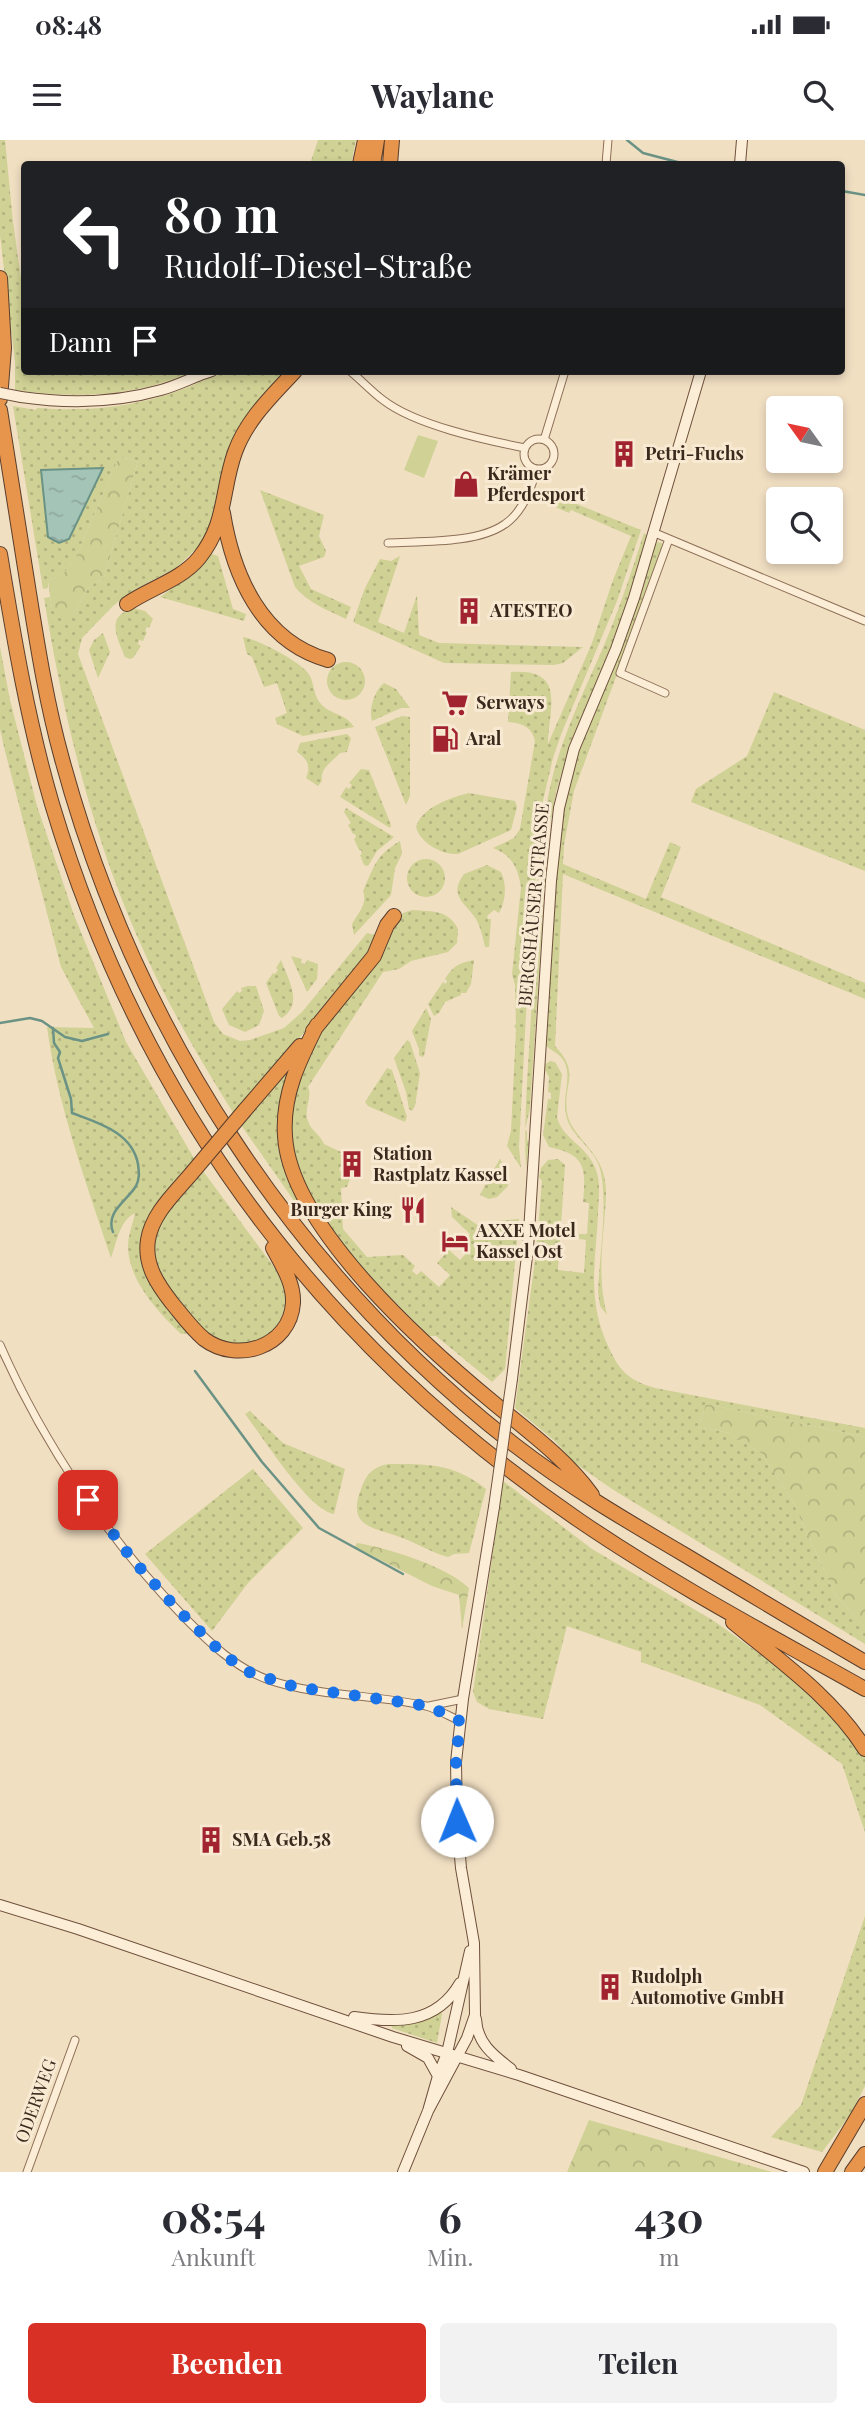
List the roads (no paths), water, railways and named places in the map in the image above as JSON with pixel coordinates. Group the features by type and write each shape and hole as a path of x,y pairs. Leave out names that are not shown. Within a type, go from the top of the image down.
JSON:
{"highway":[{"path":"361,161 365,140"},
{"path":"374,161 377,140"},
{"path":"390,161 391,140"},
{"path":"0,278 4,348 0,399"},
{"path":"127,604 188,569 207,546 223,512 228,477 241,438 261,408 291,375"},
{"path":"0,410 40,658 61,758 89,847 143,981 175,1044 231,1138 299,1231 370,1313 431,1375 505,1437 599,1504 865,1662"},
{"path":"223,512 232,559 250,598 279,632 304,650 328,660"},
{"path":"0,554 28,713 52,804 88,909 130,1009 169,1084 215,1158 260,1222 303,1275 368,1343 458,1428 578,1520 705,1599 865,1689"},
{"path":"260,1222 289,1278 292,1310 283,1329 267,1345 254,1350 230,1351 205,1340 164,1293 148,1261 148,1239 156,1217 374,956 387,925 394,916"},
{"path":"317,1025 291,1082 285,1128 290,1165 311,1212 358,1272 414,1331 547,1447 580,1479 599,1504"},
{"path":"705,1599 821,1695 865,1749"},
{"path":"825,2172 865,2104"},
{"path":"852,2172 865,2154"}],"main road":[{"path":"740,161 742,140"},
{"path":"0,393 86,402 121,399 163,389 200,375"},
{"name":"BERGSHÄUSER STRASSE","path":"471,1928 457,1821 456,1762 527,1259 551,881 559,808 574,750 616,649 655,533 700,375"},
{"path":"0,1905 78,1928 393,2037 519,2075 804,2172"},
{"path":"403,2172 452,2055 463,1977 469,1957 471,1928"},
{"path":"471,1928 478,2031 489,2051 519,2075"},
{"path":"331,2014 383,2022 408,2020 425,2014 440,2004 458,1987 463,1977"},
{"path":"428,2111 438,2076 475,2015"},
{"path":"393,2037 428,2059 438,2076"}],"street":[{"path":"606,161 608,140"},
{"path":"354,375 383,401 402,412 454,430 526,448"},
{"path":"544,440 564,375"},
{"path":"544,440 553,450 553,458 545,468 537,469 526,461 526,448 531,441 544,440"},
{"path":"388,543 461,538 505,524 525,500 537,469"},
{"path":"655,533 865,621"},
{"path":"665,693 620,673 669,539"},
{"path":"0,1345 42,1428 88,1500 148,1578 225,1656 251,1673 281,1684 428,1706 460,1721"},
{"path":"428,1706 463,1699"},
{"name":"ODERWEG","path":"27,2172 75,2040"}],"water":[{"path":"103,468 69,539 59,543 48,537 41,470"}],"waterway":[{"path":"627,140 643,153 674,161"},
{"path":"845,192 865,195"},
{"path":"0,1023 30,1018 42,1021 65,1037 82,1041 108,1034"},
{"path":"53,1028 54,1043 60,1052 58,1058 71,1099 72,1113 113,1130 135,1153 139,1175 137,1183 114,1213 111,1225 113,1232"},
{"path":"195,1371 262,1462 319,1528 403,1574"}],"place":[{"name":"Petri-Fuchs","path":"624,454"},
{"name":"Krämer Pferdesport","path":"466,484"},
{"name":"ATESTEO","path":"469,611"},
{"name":"Serways","path":"455,703"},
{"name":"Aral","path":"445,739"},
{"name":"Station Rastplatz Kassel","path":"352,1164"},
{"name":"Burger King","path":"413,1210"},
{"name":"AXXE Motel Kassel Ost","path":"455,1241"},
{"name":"SMA Geb.58","path":"211,1840"},
{"name":"Rudolph Automotive GmbH","path":"610,1987"}]}
